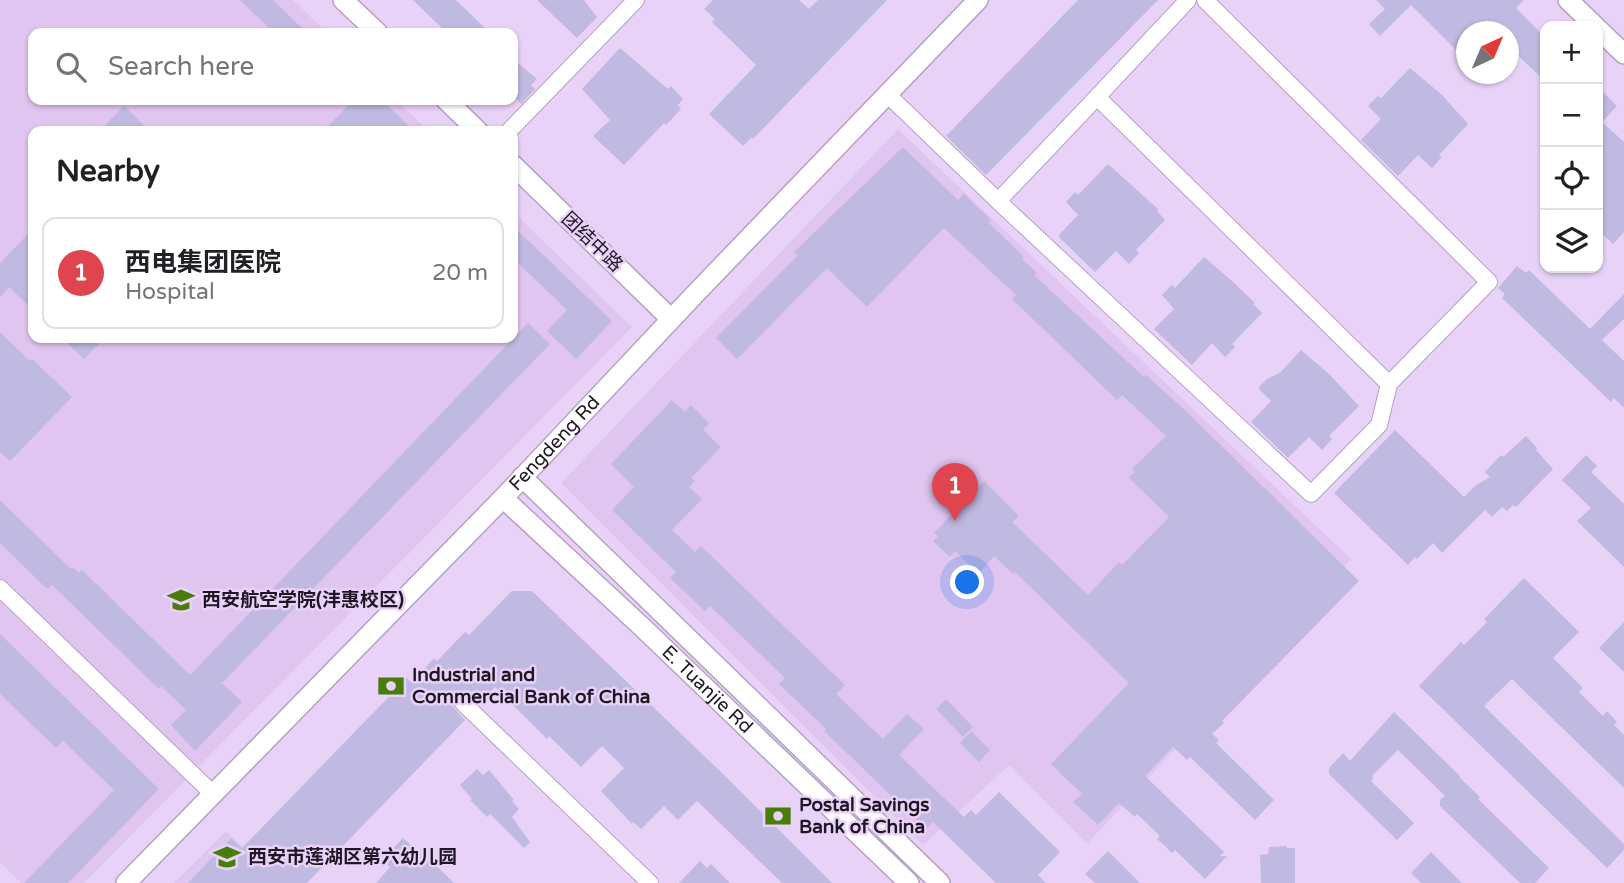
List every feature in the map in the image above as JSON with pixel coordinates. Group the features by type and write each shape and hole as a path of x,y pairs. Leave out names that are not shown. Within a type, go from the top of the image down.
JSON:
{"street":[{"path":"344,0 373,28"},
{"path":"514,126 636,0"},
{"name":"Fengdeng Rd","path":"126,883 503,498 978,0"},
{"path":"998,201 1188,0"},
{"path":"887,94 1311,494 1379,425 1389,384 1489,282 1205,0"},
{"path":"1568,0 1591,21"},
{"path":"1603,33 1624,54"},
{"path":"1097,97 1389,384"},
{"path":"451,105 473,126"},
{"name":"团结中路","path":"518,170 671,319"},
{"path":"522,477 940,883"},
{"name":"E. Tuanjie Rd","path":"503,498 909,883"},
{"path":"0,588 213,794"},
{"path":"463,703 650,883"}],"shaded area":[{"name":"西安航空学院(沣惠校区)","path":"0,0 293,0 322,28 28,28 28,105 401,105 424,126 28,126 28,343 518,343 518,217 632,327 84,883 21,883 0,862"},
{"path":"898,129 1351,559 1087,844 1009,765 923,845 561,483"},
{"name":"西安市莲湖区第六幼儿园","path":"226,831 279,883 174,883"}],"building":[{"path":"240,0 273,0 302,28 269,28"},
{"path":"413,0 456,0 485,28 442,28"},
{"path":"537,0 584,0 597,17 577,38"},
{"path":"713,0 799,0 809,9 818,0 887,0 753,139 752,137 743,146 709,114 756,65 712,22 715,19 704,9"},
{"path":"1078,0 1158,0 986,175 946,136"},
{"path":"1376,0 1524,0 1516,8 1540,32 1540,76 1519,56 1519,21 1456,21 1456,50 1411,5 1380,36 1369,24 1385,9"},
{"path":"620,48 668,89 671,86 683,99 678,105 681,109 624,165 593,136 610,120 582,89"},
{"path":"518,63 537,79 531,85 535,89 521,104 518,101"},
{"path":"1410,68 1442,95 1468,124 1439,155 1442,157 1432,168 1418,155 1398,176 1361,140 1381,119 1368,106 1378,96 1381,98"},
{"path":"1603,92 1617,106 1603,121"},
{"path":"349,105 387,105 409,126 328,126"},
{"path":"124,106 145,126 108,126 106,124"},
{"path":"1603,123 1624,142 1624,232 1613,244 1603,235"},
{"path":"903,147 958,200 964,194 1024,257 1022,259 1037,273 1034,275 1144,377 1146,375 1187,412 1359,581 1212,734 1219,740 1216,743 1274,800 1255,820 1190,757 1187,760 1173,747 1145,776 1224,852 1220,856 1227,856 1205,879 1175,850 1172,853 1157,839 1160,836 1137,814 1135,817 1119,803 1098,825 1073,802 1082,794 1051,764 1129,683 1015,572 1013,574 994,556 978,574 955,551 950,557 933,541 938,536 934,533 984,481 1019,516 1012,522 1088,595 1119,562 1122,565 1169,517 1129,478 1135,472 1132,469 1166,436 1122,395 1117,400 1012,299 1016,295 944,228 867,307 827,268 737,359 716,338 798,255 794,252"},
{"path":"1108,164 1158,209 1165,220 1136,250 1139,253 1129,264 1116,251 1095,272 1058,236 1078,215 1066,202 1075,192 1078,195"},
{"path":"518,231 612,321 576,359 547,331 567,310 518,263"},
{"path":"28,234 28,305 9,287 0,297 0,263"},
{"path":"1204,257 1255,303 1253,304 1262,313 1232,344 1235,347 1225,357 1212,343 1192,365 1154,329 1174,309 1162,295 1172,285 1175,288"},
{"path":"1517,266 1526,273 1529,270 1590,329 1624,294 1624,319 1602,340 1624,361 1624,408 1614,398 1611,402 1502,298 1505,294 1498,288"},
{"path":"528,323 550,344 222,683 242,702 195,751 171,725 186,710 161,686 159,689 52,585 47,589 0,543 0,500 71,569 73,567 79,573 82,570 190,675 509,343 518,343 518,333"},
{"path":"0,332 72,397 10,461 0,452"},
{"path":"67,343 99,343 84,359"},
{"path":"1301,350 1329,374 1359,406 1329,436 1332,439 1322,450 1309,437 1288,458 1251,422 1271,401 1258,388 1267,379 1280,373"},
{"path":"672,400 685,412 691,405 709,423 703,430 721,447 691,478 695,481 689,487 702,499 672,530 695,552 701,546 845,685 836,694 883,739 907,714 924,729 899,755 964,817 971,810 976,815 999,792 1060,852 1038,875 1046,883 996,883 933,822 926,829 779,684 785,678 710,606 705,611 670,578 676,572 612,510 634,487 611,464"},
{"path":"1395,430 1464,497 1490,477 1485,472 1501,455 1503,457 1526,436 1553,469 1516,507 1513,505 1507,511 1502,507 1492,517 1485,510 1442,553 1433,543 1408,565 1334,493"},
{"path":"1586,455 1597,466 1591,472 1624,504 1624,567 1577,521 1591,508 1562,480"},
{"path":"1524,578 1579,632 1553,658 1583,688 1579,692 1603,716 1607,711 1617,722 1614,725 1624,735 1624,788 1512,679 1484,706 1624,844 1624,850 1607,868 1419,686 1461,642 1464,645 1487,622 1484,619"},
{"path":"512,591 532,591 722,773 832,883 782,883 697,801 678,820 664,806 641,829 633,822 632,824 601,791 624,768 602,746 581,767 549,736 547,739 495,687 479,704 466,693 456,695 453,707 465,720 307,883 188,883 231,838 242,848 407,678 412,683 434,658 437,661 465,632 469,635"},
{"path":"1624,622 1624,672 1599,648"},
{"path":"0,634 159,789 68,883 24,883 114,790 63,741 56,748 0,694"},
{"path":"946,699 973,727 963,737 936,709"},
{"path":"1394,712 1549,868 1535,883 1520,883 1440,806 1440,800 1445,796 1398,750 1372,776 1374,778 1371,781 1414,823 1397,840 1329,774 1329,768 1343,753 1350,761"},
{"path":"971,731 990,750 979,762 960,743"},
{"path":"477,769 483,775 489,770 514,800 512,801 519,809 512,817 530,842 524,848 490,814 487,817 460,785"},
{"path":"403,838 419,852 420,850 454,883 376,883 390,867 382,860"},
{"path":"1269,847 1295,848 1295,883 1261,883 1260,855 1268,854"},
{"path":"1108,851 1140,883 1095,883 1085,874"},
{"path":"1431,852 1462,883 1421,883 1411,873"},
{"path":"700,861 707,868 711,864 730,883 679,883"}],"place":[{"name":"西电集团医院","path":"955,521"},
{"name":"西安航空学院(沣惠校区)","path":"181,600"},
{"name":"Industrial and Commercial Bank of China","path":"391,686"},
{"name":"Postal Savings Bank of China","path":"778,816"},
{"name":"西安市莲湖区第六幼儿园","path":"227,857"}]}
